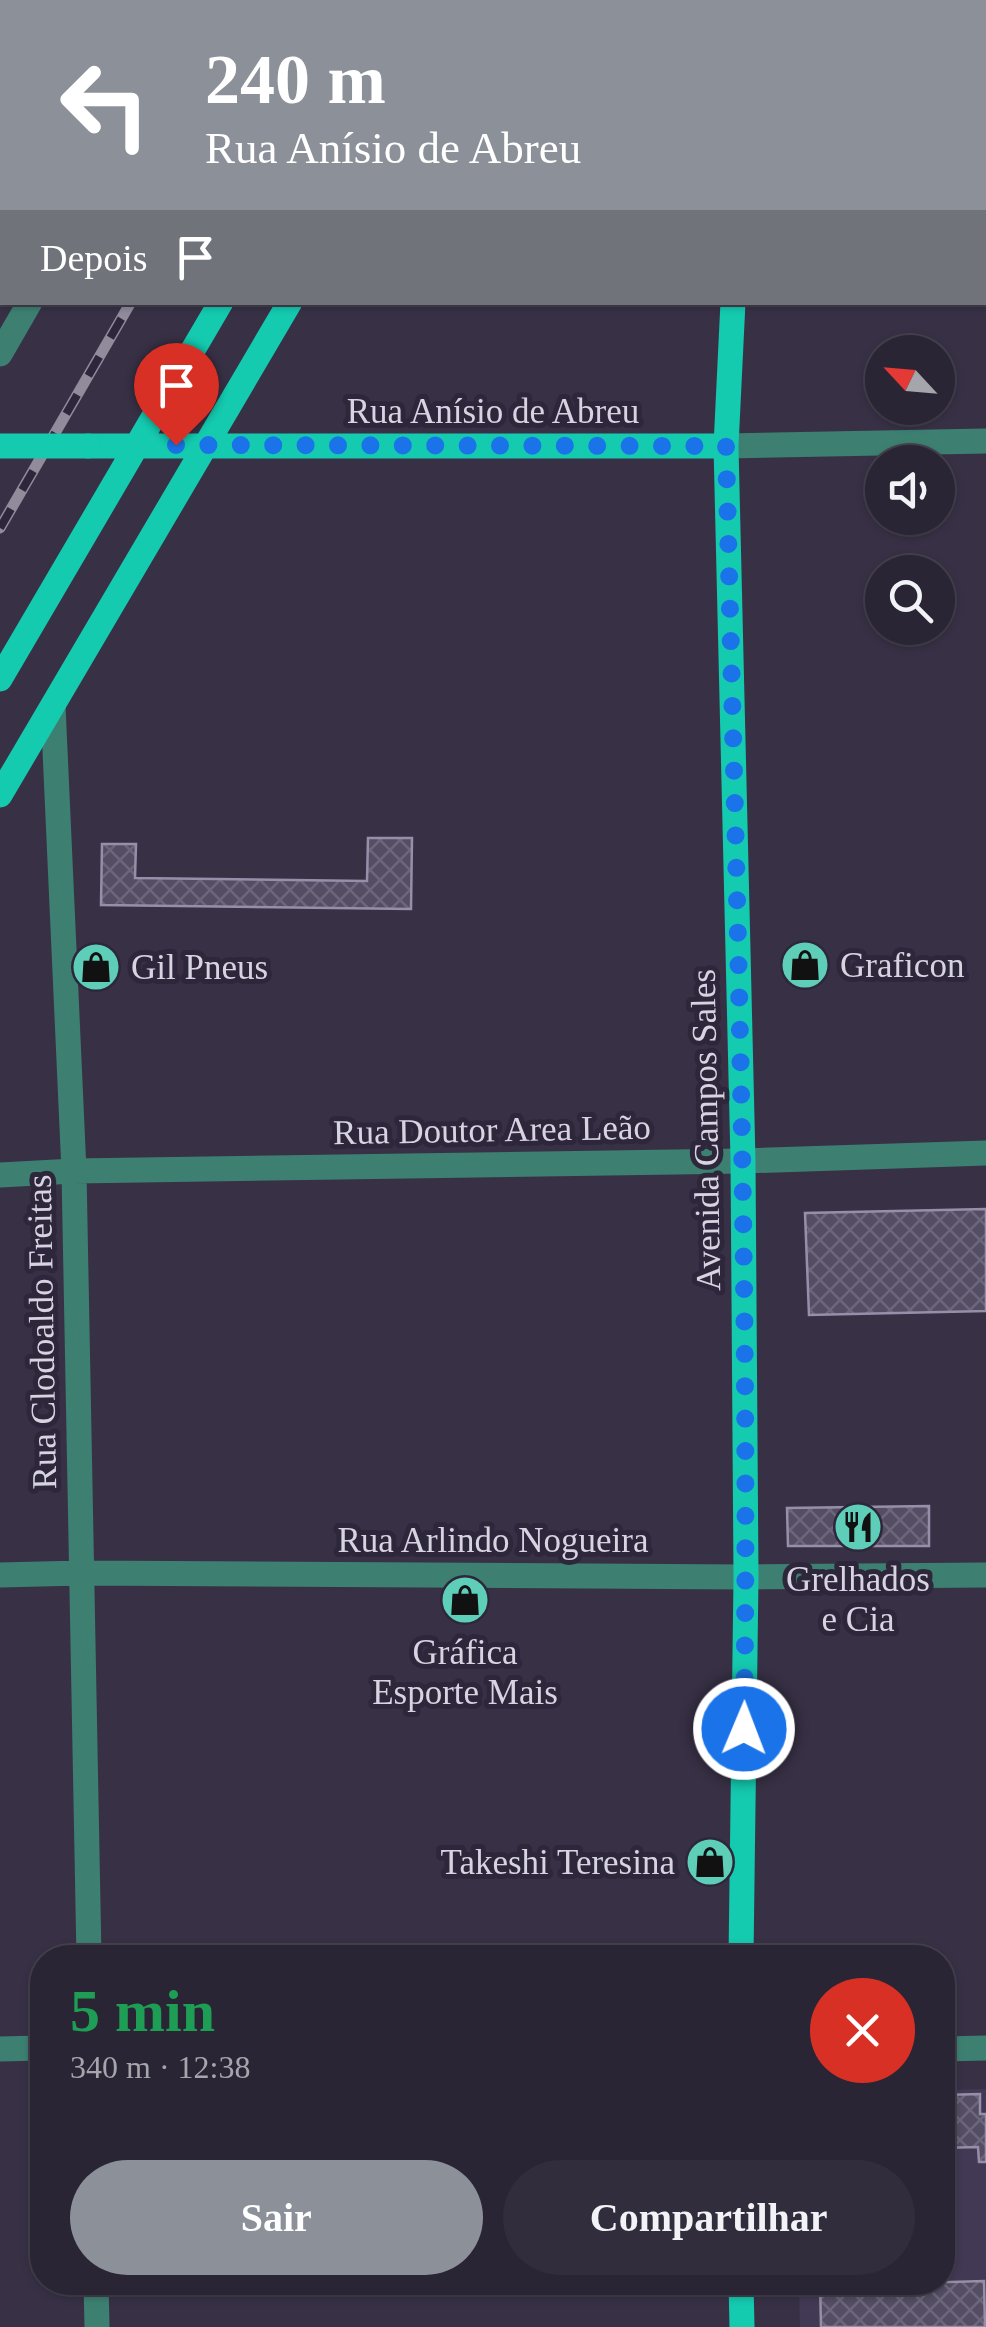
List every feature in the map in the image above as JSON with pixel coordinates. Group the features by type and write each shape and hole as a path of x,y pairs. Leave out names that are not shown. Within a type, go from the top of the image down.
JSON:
{"main road":[{"path":"0,678 220,305"},
{"path":"0,795 288,305"},
{"name":"Avenida Campos Sales","path":"733,305 726,446 742,1161 746,1577 741,1945"},
{"name":"Rua Anísio de Abreu","path":"0,446 726,446"},
{"path":"742,2295 742,2327"}],"street":[{"path":"0,354 28,305"},
{"name":"Rua Anísio de Abreu","path":"726,446 986,442"},
{"name":"Rua Clodoaldo Freitas","path":"53,706 74,1172 89,1945"},
{"name":"Rua Doutor Area Leão","path":"0,1175 986,1153"},
{"name":"Rua Arlindo Nogueira","path":"0,1575 986,1575"},
{"path":"955,2048 986,2048"},
{"path":"0,2050 30,2049"},
{"path":"97,2295 98,2327"}],"shaded area":[{"path":"986,2089 986,2327 800,2327 799,2295 955,2295 955,2090"}],"building":[{"path":"368,838 412,838 411,909 101,905 102,844 136,844 135,878 367,881"},
{"path":"986,1209 986,1311 809,1315 805,1213"},
{"name":"Grelhados e Cia","path":"929,1506 929,1546 788,1546 787,1508"},
{"path":"980,2094 980,2114 986,2114 986,2162 979,2162 978,2147 955,2148 955,2095"},
{"path":"984,2281 985,2327 821,2327 820,2295 955,2295 955,2282"}],"railway":[{"path":"0,528 129,305"}],"place":[{"name":"Graficon","path":"805,965"},
{"name":"Gil Pneus","path":"96,967"},
{"name":"Grelhados e Cia","path":"858,1527"},
{"name":"Gráfica Esporte Mais","path":"465,1600"},
{"name":"Takeshi Teresina","path":"710,1862"}],"route":[{"path":"176,445 726,446 742,1161 744,1729"}]}
